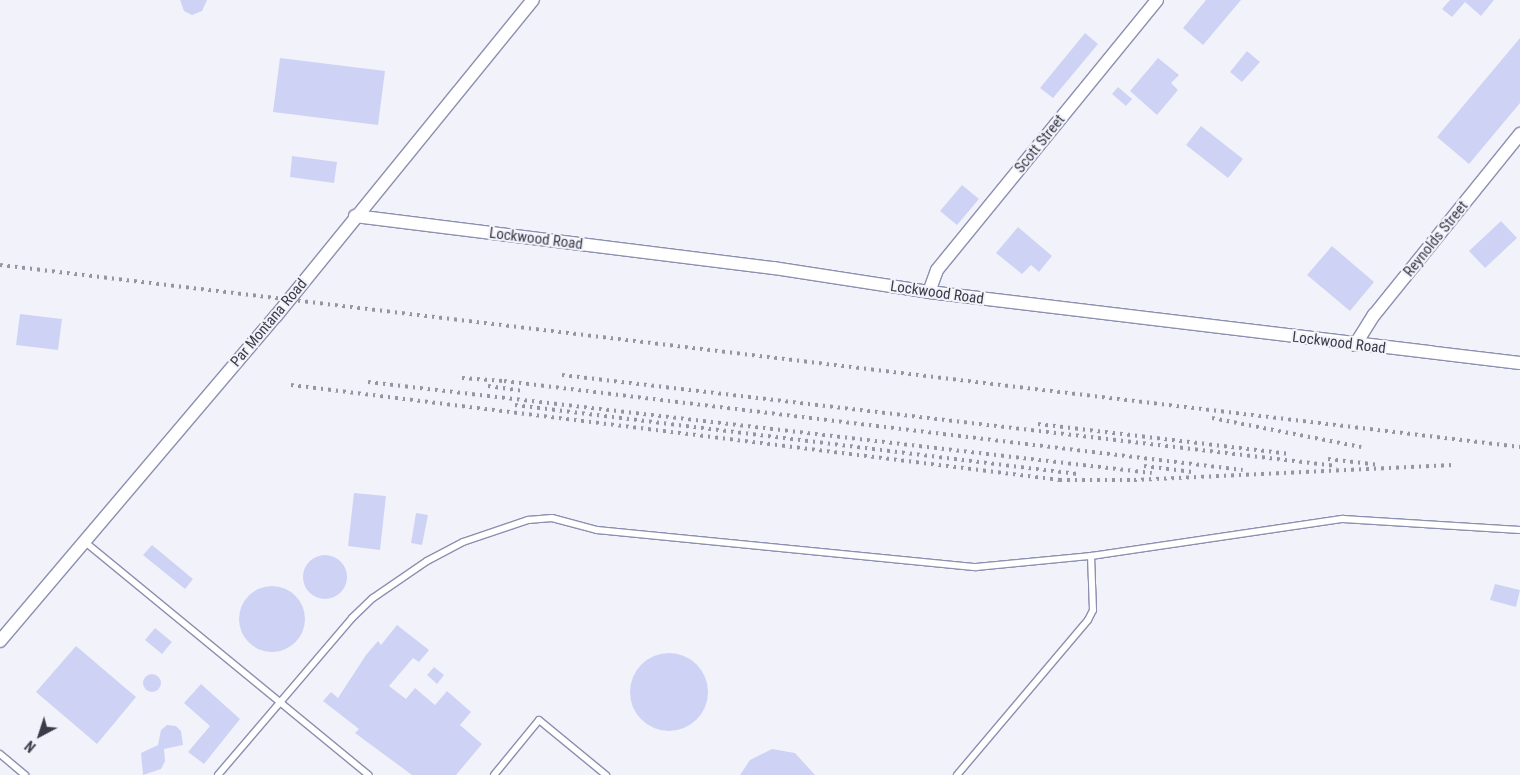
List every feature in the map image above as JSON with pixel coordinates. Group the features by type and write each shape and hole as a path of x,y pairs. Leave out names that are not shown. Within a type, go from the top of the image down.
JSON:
{"street":[{"name":"Par Montana Road","path":"0,641 276,316 355,216 533,0"},
{"name":"Scott Street","path":"929,292 937,270 1157,0"},
{"name":"Reynolds Street","path":"1355,345 1374,315 1520,134"},
{"name":"Lockwood Road","path":"355,216 774,268 929,292 1355,345 1520,363"}],"lane":[{"path":"218,775 352,618 394,582 463,542 528,520 552,518 597,530 976,567 1091,556 1343,519 1520,530"},
{"path":"85,542 368,775"},
{"path":"957,775 1088,620 1093,610 1091,556"},
{"path":"494,775 539,720 606,775"},
{"path":"0,754 25,775"}],"building":[{"path":"180,0 207,0 202,11 192,15 184,11"},
{"path":"1206,0 1241,0 1203,45 1183,28"},
{"path":"1450,0 1494,0 1481,16 1465,2 1452,17 1442,9"},
{"path":"1085,33 1098,44 1053,98 1040,88"},
{"path":"1520,38 1520,103 1469,164 1437,137"},
{"path":"1247,51 1260,62 1242,82 1230,72"},
{"path":"280,58 385,71 378,125 273,112"},
{"path":"1158,58 1179,75 1171,83 1178,90 1157,115 1130,91"},
{"path":"1118,87 1132,99 1126,106 1112,94"},
{"path":"1201,126 1243,159 1228,178 1186,145"},
{"path":"292,156 337,162 334,183 290,177"},
{"path":"962,185 979,199 957,225 940,211"},
{"path":"1501,221 1517,238 1485,268 1469,251"},
{"path":"1018,227 1052,256 1039,272 1031,265 1022,274 996,253"},
{"path":"1332,246 1374,282 1350,311 1307,275"},
{"path":"20,314 62,319 58,350 16,345"},
{"path":"354,493 386,496 380,550 348,546"},
{"path":"416,513 428,515 422,545 411,543"},
{"path":"152,545 193,579 185,589 143,555"},
{"path":"325,555 337,559 343,565 347,577 343,589 337,595 325,599 313,595 307,589 303,577 307,565 313,559"},
{"path":"1495,584 1520,590 1516,607 1490,600"},
{"path":"272,586 285,589 295,596 302,606 305,619 302,632 295,642 285,649 272,652 259,649 249,642 242,632 239,619 242,606 249,596 259,589"},
{"path":"397,625 429,650 419,662 413,658 389,686 406,699 415,688 435,705 447,691 471,712 460,725 482,744 456,775 412,775 355,733 359,729 323,701 331,692 338,698 366,655 378,641 381,645"},
{"path":"155,628 172,642 162,654 145,640"},
{"path":"76,646 136,697 97,744 36,692"},
{"path":"669,653 684,656 701,670 705,677 708,692 705,707 691,724 684,728 669,731 654,728 637,714 633,707 630,692 633,677 647,660 654,656"},
{"path":"434,667 444,675 437,684 427,675"},
{"path":"152,674 158,677 161,683 158,689 152,692 146,689 143,683 146,677"},
{"path":"201,684 240,719 204,764 188,752 210,726 184,703"},
{"path":"167,725 176,726 181,731 183,745 164,749 165,761 161,769 143,775 141,753 158,745 161,730"},
{"path":"772,749 795,753 815,775 740,775 750,760"}],"railway":[{"path":"0,265 1520,447"},
{"path":"562,375 1337,466"},
{"path":"462,378 504,381 1243,470"},
{"path":"368,382 1152,473"},
{"path":"291,385 1060,480 1134,480 1453,465"},
{"path":"488,386 523,391"},
{"path":"515,405 1078,474"},
{"path":"1212,418 1361,447"},
{"path":"1038,424 1288,454"},
{"path":"1328,459 1380,465"},
{"path":"1144,466 1193,472"}]}
